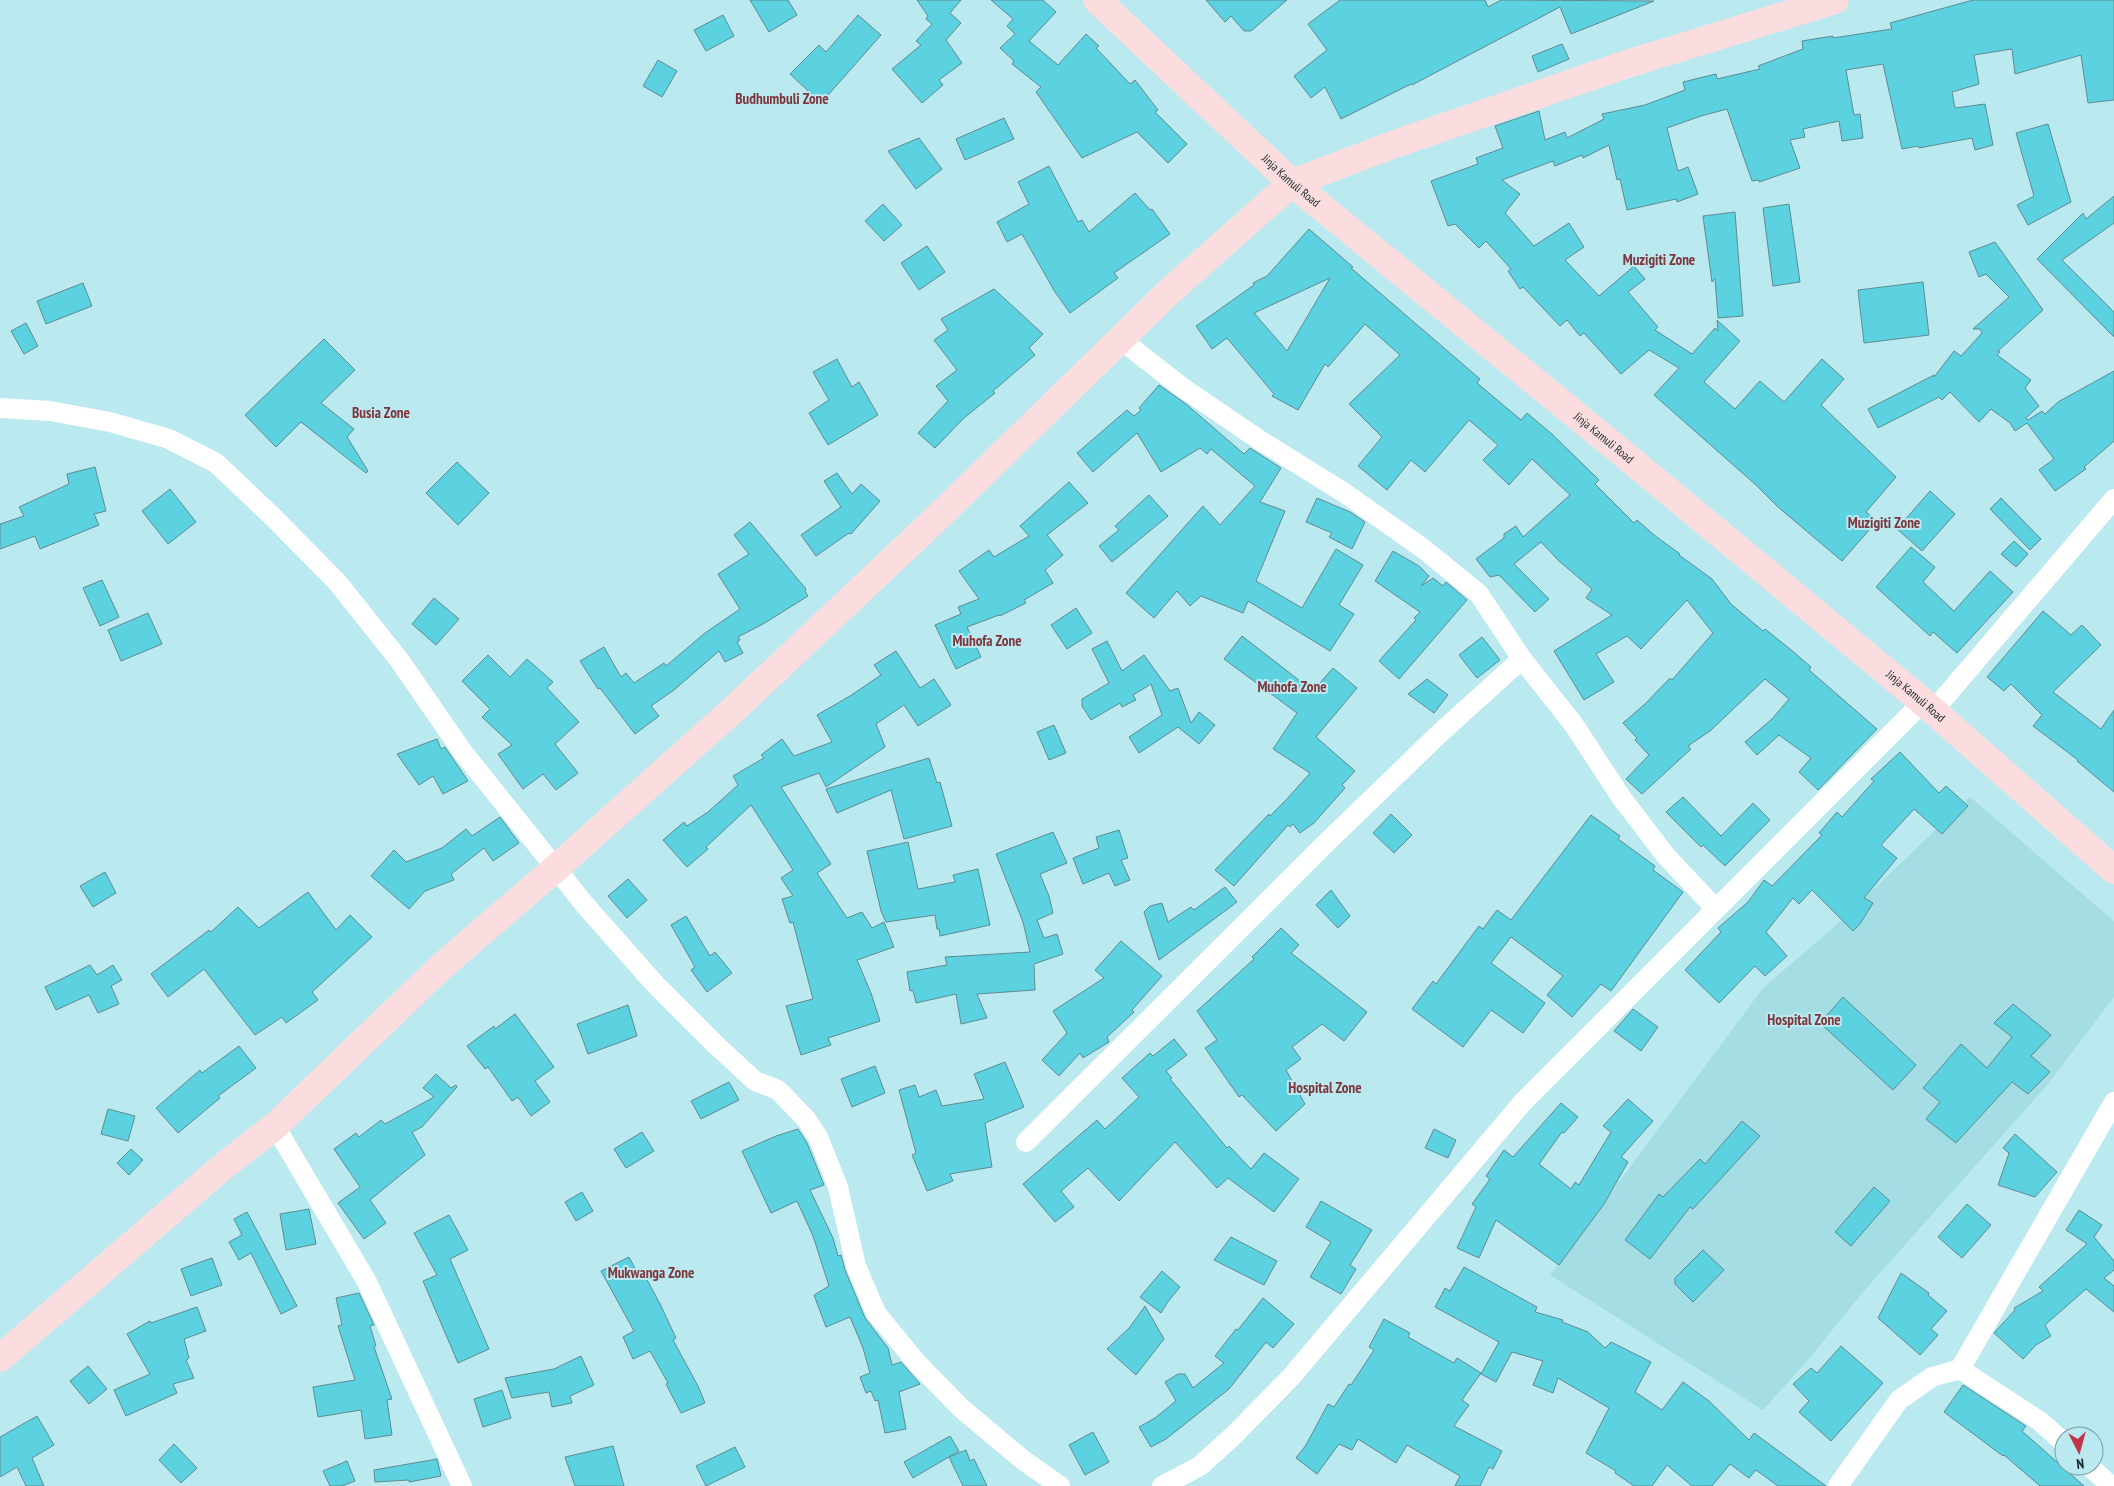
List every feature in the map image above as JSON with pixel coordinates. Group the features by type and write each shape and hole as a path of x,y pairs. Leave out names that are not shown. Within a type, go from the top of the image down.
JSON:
{"main road":[{"name":"Jinja Kamuli Road","path":"1097,0 1292,184 1629,458 1928,707 2114,870"},
{"path":"0,1358 220,1169 275,1126 442,966 556,868 740,703 939,516 1172,289 1292,184 1392,145 1624,65 1835,0"}],"street":[{"path":"1120,339 1183,388 1261,441 1343,492 1452,571 1479,594 1522,660 1574,725 1621,797 1666,856 1716,910"},
{"path":"0,408 50,412 110,422 169,439 216,463 338,583 400,661 462,751 585,905 655,984 716,1045 755,1081 778,1090 806,1119 818,1137 838,1187 856,1266 876,1313 917,1363 961,1408 1024,1460 1060,1486"},
{"path":"1162,1486 1200,1466 1234,1436 1291,1377 1523,1102 1716,910 1928,707 2114,499"},
{"path":"1026,1142 1325,844 1440,734 1522,660"},
{"path":"1838,1486 1899,1400 1932,1376 1960,1368 2114,1102"},
{"path":"275,1126 367,1282 462,1486"},
{"path":"1960,1368 2041,1422 2054,1434"},
{"path":"2100,1476 2111,1486"}],"shaded area":[{"path":"1970,797 2114,921 2114,997 2048,1084 1863,1292 1808,1360 1763,1410 1550,1275 1763,988 1832,929"}],"building":[{"path":"750,0 788,0 797,15 769,32"},
{"path":"917,0 961,0 950,13 961,23 946,40 962,63 939,80 943,85 922,103 892,69 921,45 916,41 932,24 926,19 928,16"},
{"path":"991,0 1043,0 1056,12 1029,41 1058,65 1086,34 1099,46 1096,48 1130,84 1135,80 1158,110 1155,112 1187,144 1168,163 1137,132 1082,158 1036,92 1041,87 1012,64 1014,61 1000,48 1015,34 1007,26 1013,19"},
{"path":"1206,0 1287,0 1251,31 1244,31 1231,16 1225,22"},
{"path":"1340,0 1485,0 1488,7 1501,0 1654,1 1571,34 1560,7 1412,85 1341,119 1325,87 1311,98 1294,76 1327,50 1308,24"},
{"path":"1973,0 2114,0 2114,100 2088,103 2081,55 2015,74 2012,49 1974,55 1979,84 1952,92 1955,108 1985,104 1993,145 1975,150 1972,138 1919,148 1918,146 1902,149 1883,64 1846,70 1854,115 1860,114 1863,138 1842,141 1839,121 1803,129 1805,137 1790,140 1800,168 1759,182 1759,180 1752,181 1727,109 1667,128 1678,171 1688,167 1698,194 1677,202 1676,199 1627,210 1620,179 1617,180 1609,145 1583,158 1582,155 1555,166 1553,161 1502,180 1520,194 1505,213 1534,246 1569,223 1584,247 1565,260 1599,296 1634,266 1645,279 1628,292 1658,327 1655,330 1692,354 1715,328 1718,331 1717,320 1740,341 1704,382 1735,409 1760,381 1784,402 1822,359 1844,379 1821,405 1896,477 1866,512 1877,521 1842,561 1778,507 1756,485 1654,395 1679,368 1649,350 1621,374 1584,333 1580,336 1567,320 1560,326 1523,287 1520,289 1508,271 1511,269 1486,241 1479,248 1455,224 1448,226 1431,181 1478,164 1476,158 1503,148 1495,126 1539,111 1545,140 1565,132 1567,138 1604,119 1602,114 1645,105 1685,90 1683,82 1716,74 1717,79 1760,69 1758,66 1803,49 1802,41 1892,29 1890,23"},
{"path":"723,15 734,36 706,51 694,30"},
{"path":"858,15 881,35 821,103 790,74 819,45 826,52"},
{"path":"1562,44 1569,59 1538,72 1532,56"},
{"path":"658,60 677,71 662,97 643,86"},
{"path":"1004,118 1014,139 965,160 956,139"},
{"path":"2048,124 2071,202 2028,225 2017,205 2034,196 2016,133"},
{"path":"919,138 942,169 916,189 888,151"},
{"path":"1049,166 1078,222 1082,220 1089,232 1135,193 1150,210 1152,209 1170,234 1114,273 1118,278 1070,313 1055,292 1022,234 1007,242 997,222 1029,204 1018,182"},
{"path":"2114,196 2114,223 2062,260 2114,312 2114,337 2037,259 2083,213 2086,219"},
{"path":"883,204 902,225 884,241 865,221"},
{"path":"1789,204 1800,282 1773,286 1763,208"},
{"path":"1735,212 1743,316 1718,318 1715,279 1712,282 1703,216"},
{"path":"1309,229 1353,267 1351,268 1480,379 1477,383 1521,420 1527,413 1553,435 1599,480 1595,484 1634,523 1637,520 1679,555 1712,579 1731,604 1763,631 1765,629 1790,649 1811,667 1809,670 1877,729 1818,790 1799,772 1811,758 1779,735 1757,755 1745,742 1772,719 1789,699 1765,679 1710,731 1688,746 1691,749 1642,794 1626,779 1649,755 1623,723 1670,678 1672,680 1713,633 1687,600 1641,649 1627,636 1596,654 1614,682 1584,700 1554,651 1612,615 1586,598 1592,589 1559,561 1541,542 1514,564 1549,599 1535,612 1499,575 1490,577 1476,559 1504,538 1504,534 1516,526 1523,537 1570,495 1532,459 1509,485 1483,460 1498,445 1469,420 1425,472 1411,460 1387,490 1358,466 1382,437 1349,404 1400,355 1365,324 1328,367 1325,364 1298,410 1272,396 1274,394 1227,338 1212,349 1196,326 1254,285 1253,283 1267,276","holes":["1330,278 1287,351 1254,313"]},
{"path":"1995,242 2043,310 1998,351 2000,352 1997,355 2031,380 2025,388 2039,406 2026,418 2028,420 2042,411 2045,414 2058,402 2114,371 2114,441 2084,467 2086,469 2055,491 2039,470 2054,459 2027,423 2015,431 2010,423 1991,409 1979,422 1950,392 1942,400 1939,397 1878,428 1868,409 1934,375 1934,377 1954,351 1961,356 1982,333 1980,329 1973,329 2009,297 1986,274 1979,277 1969,252"},
{"path":"927,246 945,272 919,290 901,263"},
{"path":"1923,282 1929,335 1864,343 1858,290"},
{"path":"83,283 92,306 46,324 37,301"},
{"path":"994,289 1043,334 1029,348 1035,355 993,391 995,393 964,418 935,448 918,433 948,401 936,386 957,370 934,340 948,330 941,319"},
{"path":"26,323 38,346 24,354 11,331"},
{"path":"324,339 355,370 321,403 354,429 347,437 368,471 366,473 301,422 276,447 245,415"},
{"path":"837,359 852,387 859,382 878,415 828,445 809,413 829,400 813,372"},
{"path":"1159,385 1186,404 1244,454 1250,448 1281,468 1260,502 1285,511 1256,581 1302,608 1336,549 1363,565 1339,605 1354,614 1330,651 1248,601 1243,613 1201,596 1190,606 1177,591 1154,618 1126,593 1203,506 1220,525 1255,486 1211,449 1207,454 1200,448 1161,472 1137,433 1093,472 1077,453 1127,410 1134,416 1141,410 1139,408"},
{"path":"457,462 489,493 458,525 426,493"},
{"path":"95,467 106,511 94,514 99,525 40,549 35,536 0,549 0,524 24,516 19,507 69,484 67,474"},
{"path":"837,473 852,494 861,484 880,501 851,534 849,533 816,556 801,535 841,507 824,481"},
{"path":"1069,482 1088,503 1047,535 1063,555 1045,570 1053,583 1024,600 1026,603 1000,616 967,627 981,657 956,669 935,625 961,614 958,607 979,599 959,571 989,550 994,557 1029,536 1020,526"},
{"path":"170,489 196,522 168,544 142,511"},
{"path":"1930,491 1955,514 1922,551 1897,529"},
{"path":"1149,495 1168,516 1112,562 1099,546 1119,530 1115,526"},
{"path":"1317,498 1350,512 1365,522 1352,549 1329,537 1332,533 1306,522"},
{"path":"2001,498 2041,539 2030,550 1990,509"},
{"path":"750,522 806,589 805,591 808,596 738,637 740,640 737,642 743,653 725,662 719,651 674,690 651,706 659,716 635,734 600,688 598,689 580,661 604,647 621,677 626,673 634,683 664,663 666,666 705,633 740,609 718,574 749,554 734,535"},
{"path":"2014,541 2028,554 2016,567 2001,554"},
{"path":"1911,547 1935,567 1923,582 1954,611 1990,571 2013,592 1957,653 1933,632 1930,636 1876,587"},
{"path":"1393,551 1419,566 1429,576 1421,586 1433,578 1443,586 1446,582 1467,600 1399,679 1379,661 1416,620 1414,618 1420,612 1375,581"},
{"path":"102,580 119,617 100,626 83,588"},
{"path":"434,598 459,619 436,645 412,624"},
{"path":"1076,608 1092,633 1067,649 1051,625"},
{"path":"2043,611 2071,635 2082,625 2101,645 2053,692 2101,729 2114,710 2114,792 2078,760 2033,726 2042,715 2011,684 2004,691 1987,677"},
{"path":"148,613 162,644 121,661 108,630"},
{"path":"1242,636 1313,691 1333,668 1357,688 1316,737 1355,771 1342,785 1345,788 1314,823 1300,833 1293,824 1290,827 1288,825 1234,886 1215,870 1269,814 1270,816 1288,798 1310,773 1273,749 1297,713 1224,659"},
{"path":"1482,637 1500,660 1477,678 1459,655"},
{"path":"1107,641 1122,671 1144,655 1170,691 1178,688 1191,723 1199,712 1215,725 1199,744 1178,727 1139,753 1129,737 1162,715 1151,684 1133,695 1136,700 1122,707 1120,703 1091,720 1082,706 1082,699 1109,683 1092,649"},
{"path":"896,651 920,688 934,679 951,705 918,726 904,705 876,724 885,747 826,787 819,773 781,787 831,864 817,873 847,918 862,912 872,928 884,922 894,947 857,960 880,1021 828,1038 831,1045 801,1055 786,1006 813,999 793,922 790,923 782,899 793,896 781,878 793,870 751,805 706,847 708,849 687,867 663,840 684,822 687,826 708,812 738,785 733,776 764,758 761,755 782,739 794,756 832,742 817,715 881,675 874,665"},
{"path":"488,655 510,677 527,659 553,682 547,688 579,722 555,744 578,773 556,790 543,774 523,789 498,754 512,745 482,717 490,709 462,681"},
{"path":"1427,679 1448,695 1434,713 1408,694"},
{"path":"1054,725 1066,753 1049,760 1037,732"},
{"path":"437,739 441,749 445,747 468,781 443,794 433,776 419,785 397,754"},
{"path":"1900,752 1939,793 1946,786 1968,806 1942,834 1914,809 1881,845 1897,858 1864,898 1873,903 1860,924 1853,931 1812,890 1799,904 1793,898 1766,932 1787,956 1765,976 1755,966 1719,1003 1685,970 1721,932 1718,928 1748,902 1764,880 1772,886 1822,835 1819,833 1837,812 1842,817 1874,781 1871,779"},
{"path":"929,758 937,783 940,782 952,826 904,839 891,790 837,813 826,789"},
{"path":"1683,797 1721,836 1753,803 1770,820 1725,866 1703,845 1701,847 1666,812"},
{"path":"1391,814 1412,835 1394,853 1373,833"},
{"path":"1591,815 1620,836 1618,839 1655,866 1653,870 1683,892 1611,991 1601,984 1572,1017 1547,995 1563,976 1511,937 1491,963 1545,1003 1523,1033 1491,1010 1463,1047 1412,1009 1433,981 1436,984 1479,926 1483,929 1497,910 1511,920"},
{"path":"500,817 519,843 493,861 484,848 451,874 454,880 425,891 409,909 371,876 394,850 406,862 442,848 466,829 472,836"},
{"path":"1119,830 1128,858 1121,860 1130,880 1115,886 1109,873 1083,884 1073,858 1099,848 1096,837"},
{"path":"1053,832 1067,863 1040,874 1049,896 1053,913 1037,920 1044,938 1057,934 1063,954 1034,964 1035,990 977,994 987,1018 961,1024 956,994 916,1003 913,990 910,991 907,972 947,965 945,957 1030,952 1023,922 996,854"},
{"path":"908,842 918,889 955,882 953,875 978,869 990,925 940,936 935,915 886,922 881,911 867,851"},
{"path":"105,872 116,893 93,907 80,886"},
{"path":"628,879 647,900 627,918 608,896"},
{"path":"1225,887 1237,902 1159,960 1144,912 1150,906 1162,903 1168,922 1191,907 1194,910"},
{"path":"1331,890 1350,916 1338,928 1316,905"},
{"path":"308,892 336,930 350,915 372,937 312,992 318,1000 286,1023 282,1017 255,1035 204,969 168,997 151,974 209,930 211,932 238,907 259,928"},
{"path":"686,916 710,956 715,952 732,973 707,992 691,970 695,967 671,925"},
{"path":"1281,928 1299,945 1291,953 1367,1012 1344,1041 1322,1024 1292,1047 1301,1059 1286,1070 1305,1104 1276,1131 1242,1095 1239,1097 1205,1048 1217,1040 1197,1011 1254,959 1252,957"},
{"path":"1121,941 1162,976 1132,1010 1134,1012 1107,1037 1109,1042 1083,1058 1080,1053 1059,1076 1042,1060 1067,1033 1053,1011 1104,978 1095,970"},
{"path":"90,965 97,975 113,965 122,980 111,986 119,1004 98,1013 89,995 56,1010 45,987"},
{"path":"1843,997 1916,1065 1893,1090 1820,1023"},
{"path":"2013,1004 2051,1035 2031,1056 2050,1072 2028,1094 2012,1082 1956,1143 1926,1119 1940,1102 1923,1088 1961,1044 1987,1068 2012,1037 1994,1023"},
{"path":"628,1005 637,1036 588,1054 577,1024"},
{"path":"1633,1009 1658,1027 1641,1051 1614,1031"},
{"path":"515,1014 554,1067 535,1081 550,1102 531,1116 518,1097 512,1101 488,1067 485,1069 467,1046 494,1026 495,1029"},
{"path":"1174,1039 1187,1055 1166,1071 1172,1078 1170,1079 1227,1148 1229,1146 1251,1169 1264,1153 1299,1179 1274,1212 1228,1178 1217,1188 1175,1142 1119,1201 1088,1168 1061,1191 1074,1207 1055,1222 1023,1184 1097,1120 1105,1129 1139,1097 1122,1078 1150,1053 1153,1056"},
{"path":"239,1046 256,1068 218,1096 220,1098 178,1133 156,1108 200,1070 202,1073"},
{"path":"1005,1062 1024,1107 985,1123 992,1167 950,1174 953,1181 927,1191 912,1155 916,1153 899,1090 915,1085 919,1097 936,1090 942,1106 984,1099 974,1074"},
{"path":"875,1066 885,1093 852,1107 841,1079"},
{"path":"436,1074 451,1088 456,1085 457,1087 422,1127 412,1132 425,1155 370,1200 386,1223 364,1239 338,1203 360,1187 334,1149 356,1133 359,1137 381,1120 385,1124 434,1097 423,1088"},
{"path":"729,1082 739,1100 701,1119 691,1101"},
{"path":"1628,1099 1653,1121 1621,1157 1628,1162 1604,1204 1559,1265 1496,1220 1479,1258 1457,1248 1476,1207 1472,1204 1490,1179 1486,1176 1504,1150 1513,1157 1561,1103 1578,1117 1564,1133 1562,1132 1539,1164 1571,1189 1575,1182 1579,1185 1611,1132 1603,1126"},
{"path":"108,1109 135,1116 128,1141 101,1134"},
{"path":"1742,1121 1760,1136 1693,1209 1690,1207 1650,1259 1625,1240 1659,1194 1663,1197 1700,1159 1705,1164"},
{"path":"798,1129 807,1143 824,1185 810,1190 833,1238 838,1256 841,1255 845,1270 865,1318 888,1348 892,1365 901,1362 920,1384 899,1392 906,1429 885,1433 878,1400 875,1401 871,1391 866,1393 860,1377 870,1373 863,1348 850,1317 826,1327 814,1295 829,1286 813,1236 797,1201 771,1213 742,1151 776,1136"},
{"path":"1434,1129 1456,1140 1448,1158 1425,1148"},
{"path":"642,1132 654,1151 626,1168 614,1149"},
{"path":"2015,1134 2057,1172 2035,1197 1998,1185 2009,1153 2003,1148"},
{"path":"131,1149 143,1160 129,1175 117,1163"},
{"path":"1874,1187 1890,1201 1851,1246 1835,1232"},
{"path":"582,1192 593,1211 576,1221 565,1202"},
{"path":"1321,1201 1372,1230 1350,1265 1356,1269 1341,1294 1310,1277 1331,1242 1306,1227"},
{"path":"1967,1204 1991,1225 1962,1258 1938,1237"},
{"path":"309,1209 316,1244 286,1250 280,1214"},
{"path":"2079,1210 2102,1225 2094,1237 2114,1261 2114,1270 2104,1278 2114,1286 2114,1312 2086,1289 2045,1325 2051,1336 2036,1345 2023,1359 1994,1333 2015,1310 2014,1308 2043,1291 2039,1287 2087,1244 2066,1230"},
{"path":"247,1212 297,1306 281,1314 251,1253 239,1260 229,1242 242,1235 234,1219"},
{"path":"449,1215 468,1250 450,1259 489,1349 458,1363 423,1281 437,1275 414,1233"},
{"path":"1231,1237 1277,1261 1264,1285 1214,1260"},
{"path":"1703,1250 1724,1270 1693,1302 1675,1284 1675,1278"},
{"path":"629,1257 640,1278 645,1276 660,1304 676,1338 673,1340 705,1403 681,1413 666,1384 668,1383 650,1351 633,1359 623,1337 634,1331 601,1271"},
{"path":"212,1258 222,1285 191,1296 181,1269"},
{"path":"1464,1267 1537,1307 1535,1312 1563,1320 1562,1322 1588,1332 1605,1348 1611,1342 1651,1362 1635,1392 1662,1410 1683,1382 1709,1401 1749,1440 1754,1433 1826,1486 1778,1486 1756,1470 1749,1478 1730,1464 1712,1486 1692,1486 1667,1465 1652,1486 1634,1486 1615,1473 1616,1471 1586,1453 1609,1408 1558,1378 1553,1393 1533,1385 1543,1361 1512,1352 1496,1382 1481,1374 1499,1342 1435,1307 1445,1288 1450,1291"},
{"path":"1162,1271 1180,1287 1161,1313 1140,1297"},
{"path":"1901,1273 1929,1293 1928,1295 1947,1311 1931,1329 1938,1335 1920,1355 1878,1318"},
{"path":"359,1293 374,1325 370,1326 376,1346 374,1347 392,1399 387,1400 392,1435 365,1439 361,1410 318,1417 313,1387 355,1380 338,1326 342,1325 336,1298"},
{"path":"1263,1298 1294,1324 1273,1348 1266,1342 1229,1389 1166,1439 1151,1447 1139,1427 1155,1418 1176,1401 1165,1382 1178,1374 1185,1374 1193,1388 1224,1363 1215,1356"},
{"path":"1145,1306 1164,1339 1136,1375 1107,1349 1130,1327"},
{"path":"197,1307 206,1331 184,1339 189,1358 186,1360 194,1378 173,1384 177,1393 126,1416 114,1390 150,1374 127,1334 150,1321 151,1323"},
{"path":"1384,1319 1410,1333 1408,1337 1454,1363 1457,1358 1481,1373 1462,1400 1469,1405 1454,1426 1502,1451 1493,1469 1489,1467 1480,1486 1455,1486 1460,1476 1407,1445 1396,1463 1358,1439 1352,1450 1339,1444 1317,1474 1296,1458 1306,1445 1328,1404 1334,1407 1374,1350 1369,1347"},
{"path":"1841,1346 1883,1383 1831,1441 1799,1412 1809,1401 1793,1384 1811,1368 1817,1373"},
{"path":"581,1356 594,1385 570,1396 572,1403 552,1407 549,1392 512,1398 505,1378 554,1369"},
{"path":"88,1366 107,1389 89,1404 70,1381"},
{"path":"1963,1385 2026,1426 2022,1431 2054,1459 2054,1476 2073,1476 2084,1486 2040,1486 2004,1455 1944,1412"},
{"path":"502,1390 511,1418 483,1427 474,1399"},
{"path":"37,1416 54,1445 32,1458 44,1486 26,1486 17,1467 0,1477 0,1437"},
{"path":"1093,1432 1109,1462 1085,1475 1069,1445"},
{"path":"950,1436 959,1451 913,1478 904,1462"},
{"path":"174,1444 197,1468 181,1483 159,1460"},
{"path":"613,1446 624,1486 575,1486 565,1457"},
{"path":"735,1447 745,1467 706,1486 696,1466"},
{"path":"966,1450 970,1461 974,1459 987,1486 963,1486 949,1457"},
{"path":"437,1459 441,1476 409,1482 409,1480 375,1482 374,1470"},
{"path":"347,1461 355,1481 342,1486 330,1486 323,1471"}],"district":[{"name":"Budhumbuli Zone","path":"782,99"},
{"name":"Muzigiti Zone","path":"1659,260"},
{"name":"Busia Zone","path":"381,413"},
{"name":"Muzigiti Zone","path":"1884,523"},
{"name":"Muhofa Zone","path":"987,641"},
{"name":"Muhofa Zone","path":"1292,687"},
{"name":"Hospital Zone","path":"1804,1020"},
{"name":"Hospital Zone","path":"1325,1088"},
{"name":"Mukwanga Zone","path":"651,1273"}]}
